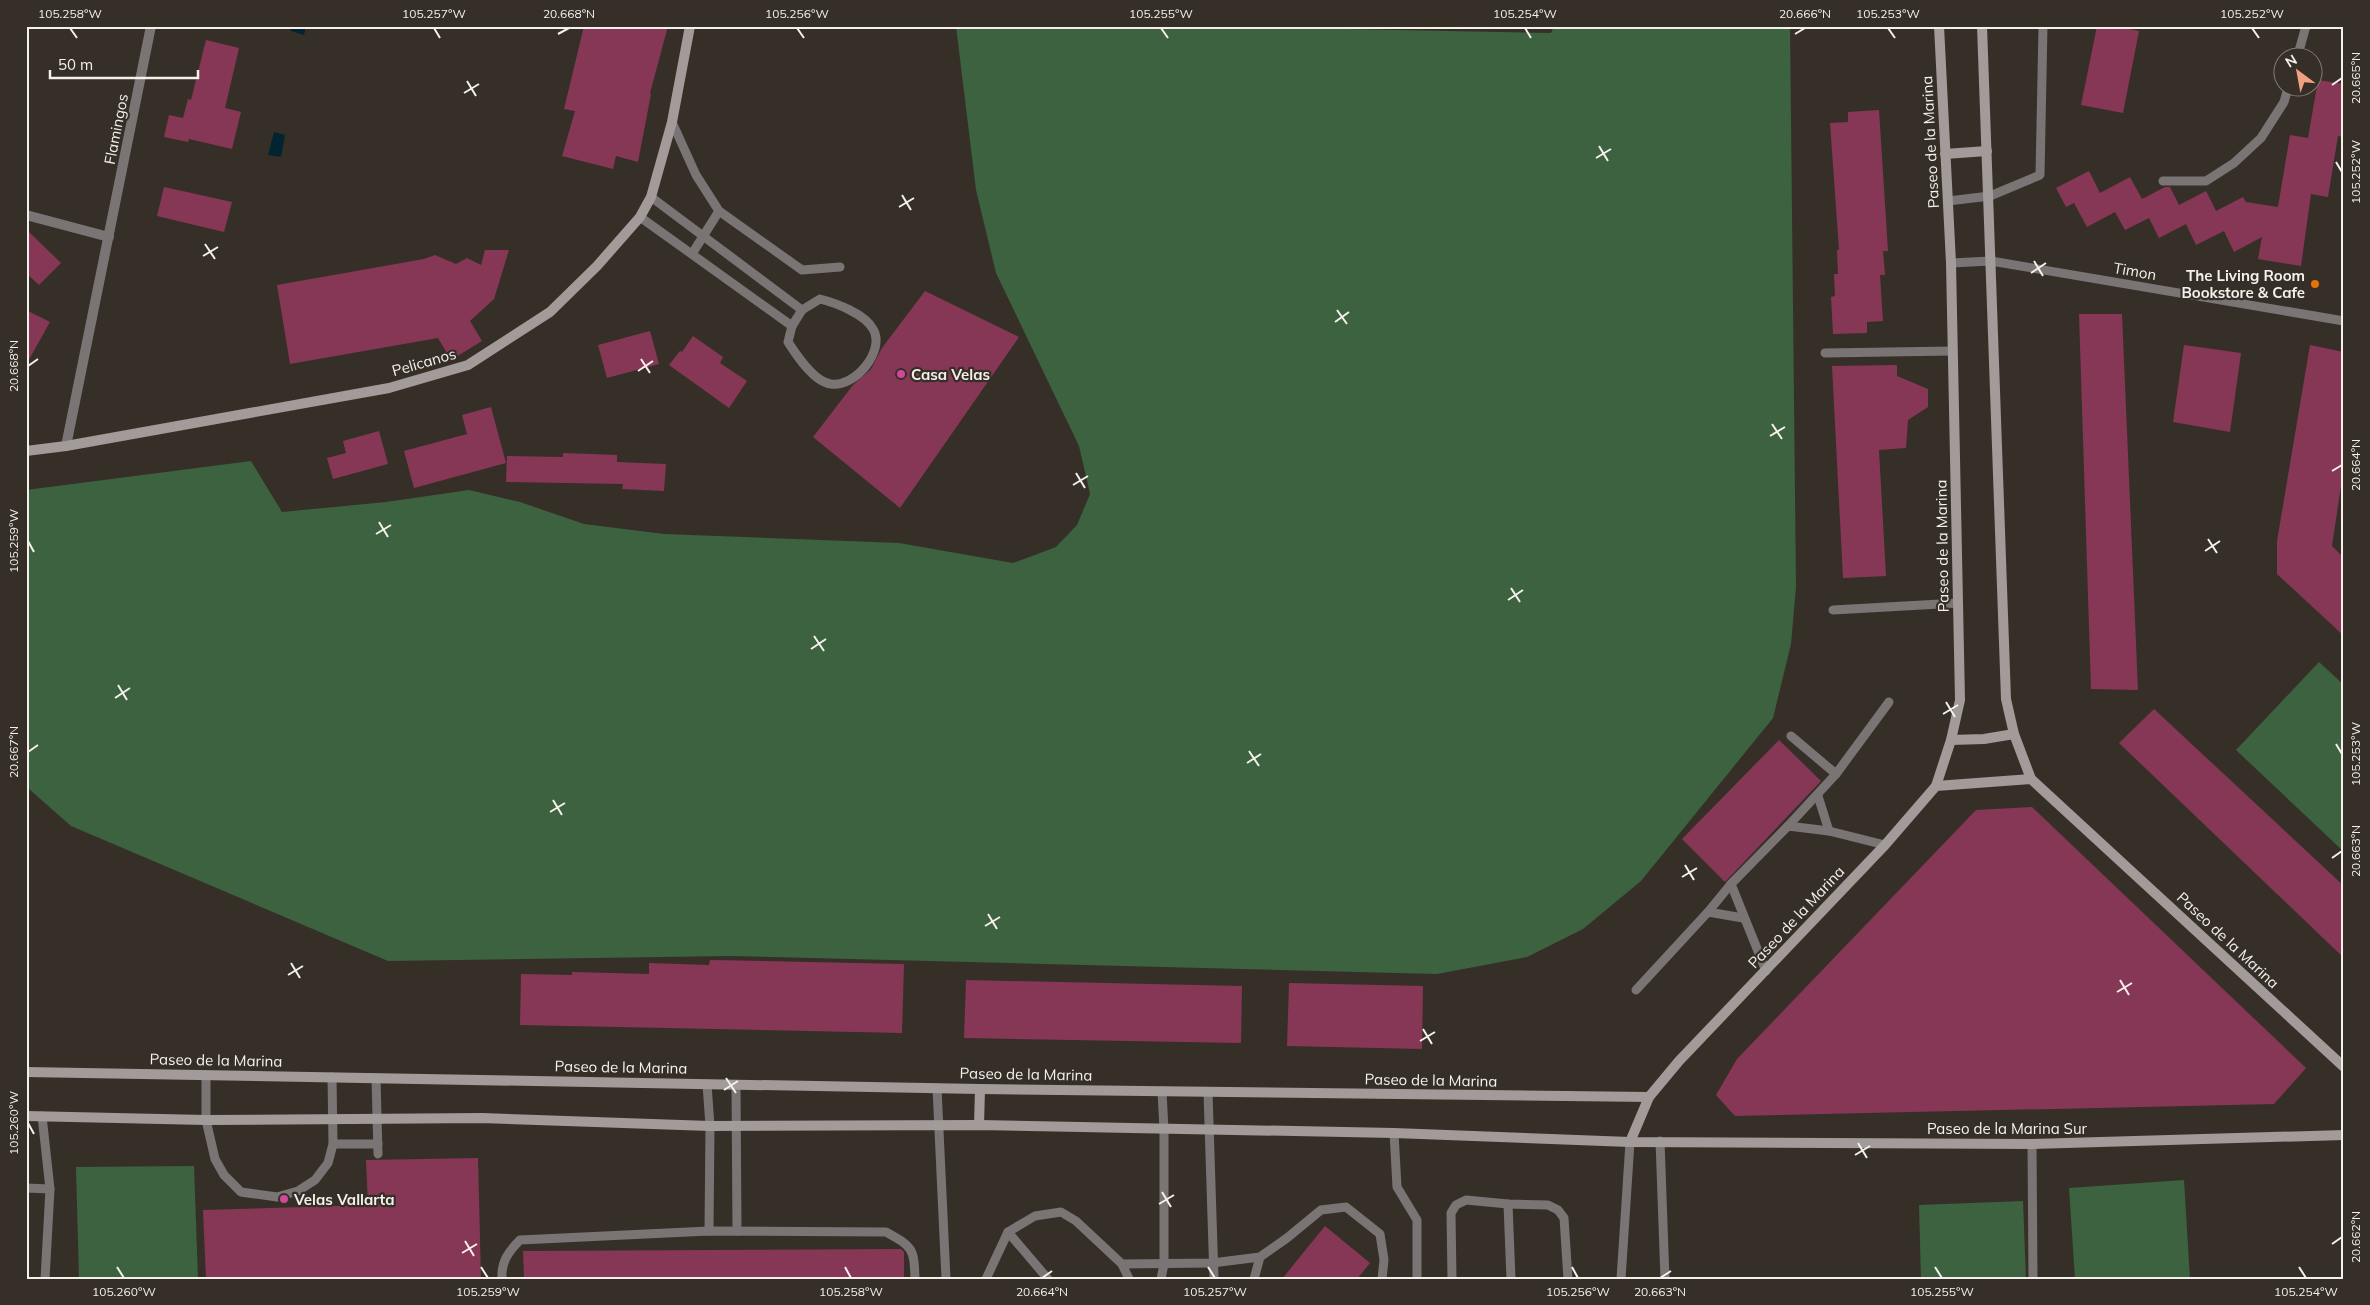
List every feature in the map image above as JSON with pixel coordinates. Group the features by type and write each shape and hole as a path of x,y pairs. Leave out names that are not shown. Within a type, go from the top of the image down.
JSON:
{"street":[{"name":"Flamingos","path":"66,446 152,26"},
{"name":"Pelicanos","path":"26,451 66,446 389,388 468,365 550,312 597,266 640,217 651,197 672,122 690,26"},
{"name":"Paseo de la Marina","path":"26,1072 980,1089 1649,1097 1679,1061 1884,846 1936,786 1951,740 1960,700 1951,263 1939,26"},
{"name":"Paseo de la Marina","path":"1982,26 1990,196 2006,699 2014,734 2031,779 2344,1066"},
{"path":"1945,154 1988,151"},
{"path":"26,215 109,237"},
{"path":"1951,740 2014,734"},
{"path":"1936,786 2031,779"},
{"path":"979,1125 980,1089"},
{"path":"1630,1142 1649,1097"},
{"path":"26,1116 206,1120 482,1118 710,1126 979,1125 1394,1133 1630,1142 1666,1141"},
{"name":"Paseo de la Marina Sur","path":"1666,1141 2032,1144 2344,1135"}],"lane":[{"path":"1948,201 1990,196 2040,175 2043,26"},
{"path":"2299,48 2306,26"},
{"path":"2163,181 2206,181 2234,163 2262,138 2285,98"},
{"path":"672,122 696,175 720,211 802,270 840,267"},
{"path":"651,197 802,310"},
{"path":"692,254 720,211"},
{"path":"640,217 792,326"},
{"name":"Timon","path":"1951,263 1991,261 2344,321"},
{"path":"820,300 838,304 856,314 873,328 877,342 871,357 859,373 846,382 830,384 813,373 801,362 788,342 792,326 802,310 820,300"},
{"path":"1824,353 1952,351"},
{"path":"1833,610 1958,603"},
{"path":"1636,990 1708,912 1731,884 1818,796 1889,702"},
{"path":"1791,736 1836,774"},
{"path":"1818,796 1829,831"},
{"path":"1788,826 1829,831 1884,846"},
{"path":"1731,884 1743,918 1766,971"},
{"path":"1708,912 1743,918"},
{"path":"206,1075 206,1120 215,1159 224,1174 241,1192 278,1197 298,1191 316,1180 328,1163 333,1144 332,1078"},
{"path":"333,1144 378,1149 376,1078"},
{"path":"707,1084 710,1126 709,1231"},
{"path":"736,1084 738,1125 737,1231"},
{"path":"937,1088 946,1279"},
{"path":"1161,1279 1164,1264 1164,1130 1162,1091"},
{"path":"1208,1092 1214,1279"},
{"path":"42,1116 50,1189 45,1279"},
{"path":"1394,1133 1398,1187 1417,1220 1417,1279"},
{"path":"1665,1279 1666,1141"},
{"path":"1621,1279 1630,1142"},
{"path":"2032,1144 2033,1279"},
{"path":"26,1188 50,1189"},
{"path":"1452,1279 1451,1213 1456,1205 1466,1200 1548,1205 1558,1210 1564,1218 1568,1279"},
{"path":"1508,1204 1510,1279"},
{"path":"1122,1264 1212,1263 1260,1257 1322,1210 1346,1207 1380,1234 1384,1260 1382,1279"},
{"path":"986,1279 1008,1232 1035,1216 1061,1212 1076,1221 1122,1264 1129,1279"},
{"path":"502,1279 501,1270 507,1252 520,1240 737,1231 886,1232 906,1243 914,1255 915,1279"},
{"path":"1008,1232 1048,1279"},
{"path":"1254,1279 1260,1257"}],"green space":[{"path":"956,26 1192,26 1551,33 1554,26 1790,26 1796,587 1791,644 1773,718 1641,881 1583,929 1527,957 1437,974 730,956 388,961 71,826 29,789 26,785 26,490 251,461 282,512 386,502 469,490 520,502 584,524 664,534 899,543 1013,563 1056,547 1077,525 1090,494 1079,446 996,273 976,190"},
{"path":"2319,662 2344,685 2344,852 2236,750"},
{"path":"194,1166 198,1279 79,1279 76,1167"},
{"path":"2184,1180 2190,1279 2075,1279 2069,1188"},
{"path":"2023,1201 2026,1279 1921,1279 1919,1205"}],"water":[{"path":"289,26 306,26 304,35 291,31"},
{"path":"274,132 285,135 281,157 268,155"}],"building":[{"path":"584,26 668,26 650,93 638,162 616,156 613,169 562,156 575,111 564,109"},
{"path":"2097,26 2114,26 2139,31 2123,113 2081,105"},
{"path":"206,40 239,48 225,108 241,112 232,149 189,139 188,142 164,137 169,115 183,118 188,99 191,100"},
{"path":"2322,81 2344,84 2344,137 2338,136 2328,197 2311,194 2301,266 2258,259 2262,237 2234,252 2224,231 2196,245 2186,224 2159,238 2149,218 2125,230 2115,212 2087,227 2074,203 2066,207 2056,188 2089,171 2100,193 2130,177 2142,199 2165,187 2170,187 2179,205 2206,191 2216,211 2243,197 2246,202 2278,207 2290,135 2308,138 2315,98 2322,98"},
{"path":"1879,110 1888,251 1883,251 1885,275 1880,275 1883,321 1867,322 1867,333 1833,334 1831,297 1835,296 1834,274 1838,274 1837,250 1839,250 1830,123 1848,122 1848,112"},
{"path":"164,187 232,202 224,232 157,216"},
{"path":"26,229 61,263 39,285 26,273"},
{"path":"485,250 509,250 494,299 470,321 482,341 451,360 438,338 290,364 277,285 424,259 435,255 456,264 467,258 481,265"},
{"path":"925,291 1019,337 900,508 813,437 853,385 871,369 882,348"},
{"path":"26,310 50,322 26,365"},
{"path":"2079,314 2122,314 2138,690 2091,689"},
{"path":"650,331 659,364 607,378 598,345"},
{"path":"693,336 723,357 720,363 747,381 729,408 669,365 680,351 682,352"},
{"path":"2184,345 2241,353 2230,432 2173,422"},
{"path":"2310,345 2344,352 2344,466 2332,546 2344,558 2344,636 2277,574 2277,541"},
{"path":"1897,365 1897,376 1928,389 1928,407 1908,420 1906,448 1879,450 1886,576 1843,578 1832,366"},
{"path":"491,407 506,463 414,488 404,451 467,434 462,415"},
{"path":"379,431 388,464 333,479 327,458 346,453 343,441"},
{"path":"563,453 617,455 617,462 666,464 664,491 622,489 623,484 506,482 507,456 563,457"},
{"path":"2154,709 2344,886 2344,958 2119,743"},
{"path":"1779,740 1821,781 1725,882 1682,839"},
{"path":"2032,807 2306,1068 2274,1104 1735,1116 1716,1095 1737,1059 1976,810"},
{"path":"710,960 904,964 902,1033 520,1025 521,974 572,975 572,972 649,974 649,963 709,965"},
{"path":"966,980 1242,986 1241,1043 964,1038"},
{"path":"1289,983 1423,986 1422,1049 1287,1046"},
{"path":"478,1158 481,1279 206,1279 203,1210 368,1205 366,1160"},
{"path":"1325,1226 1370,1263 1357,1279 1282,1279"},
{"path":"901,1249 904,1252 904,1279 524,1279 523,1251"}],"place":[{"name":"The Living Room Bookstore & Cafe","path":"2315,284"},
{"name":"Casa Velas","path":"901,374"},
{"name":"Velas Vallarta","path":"284,1199"}]}
